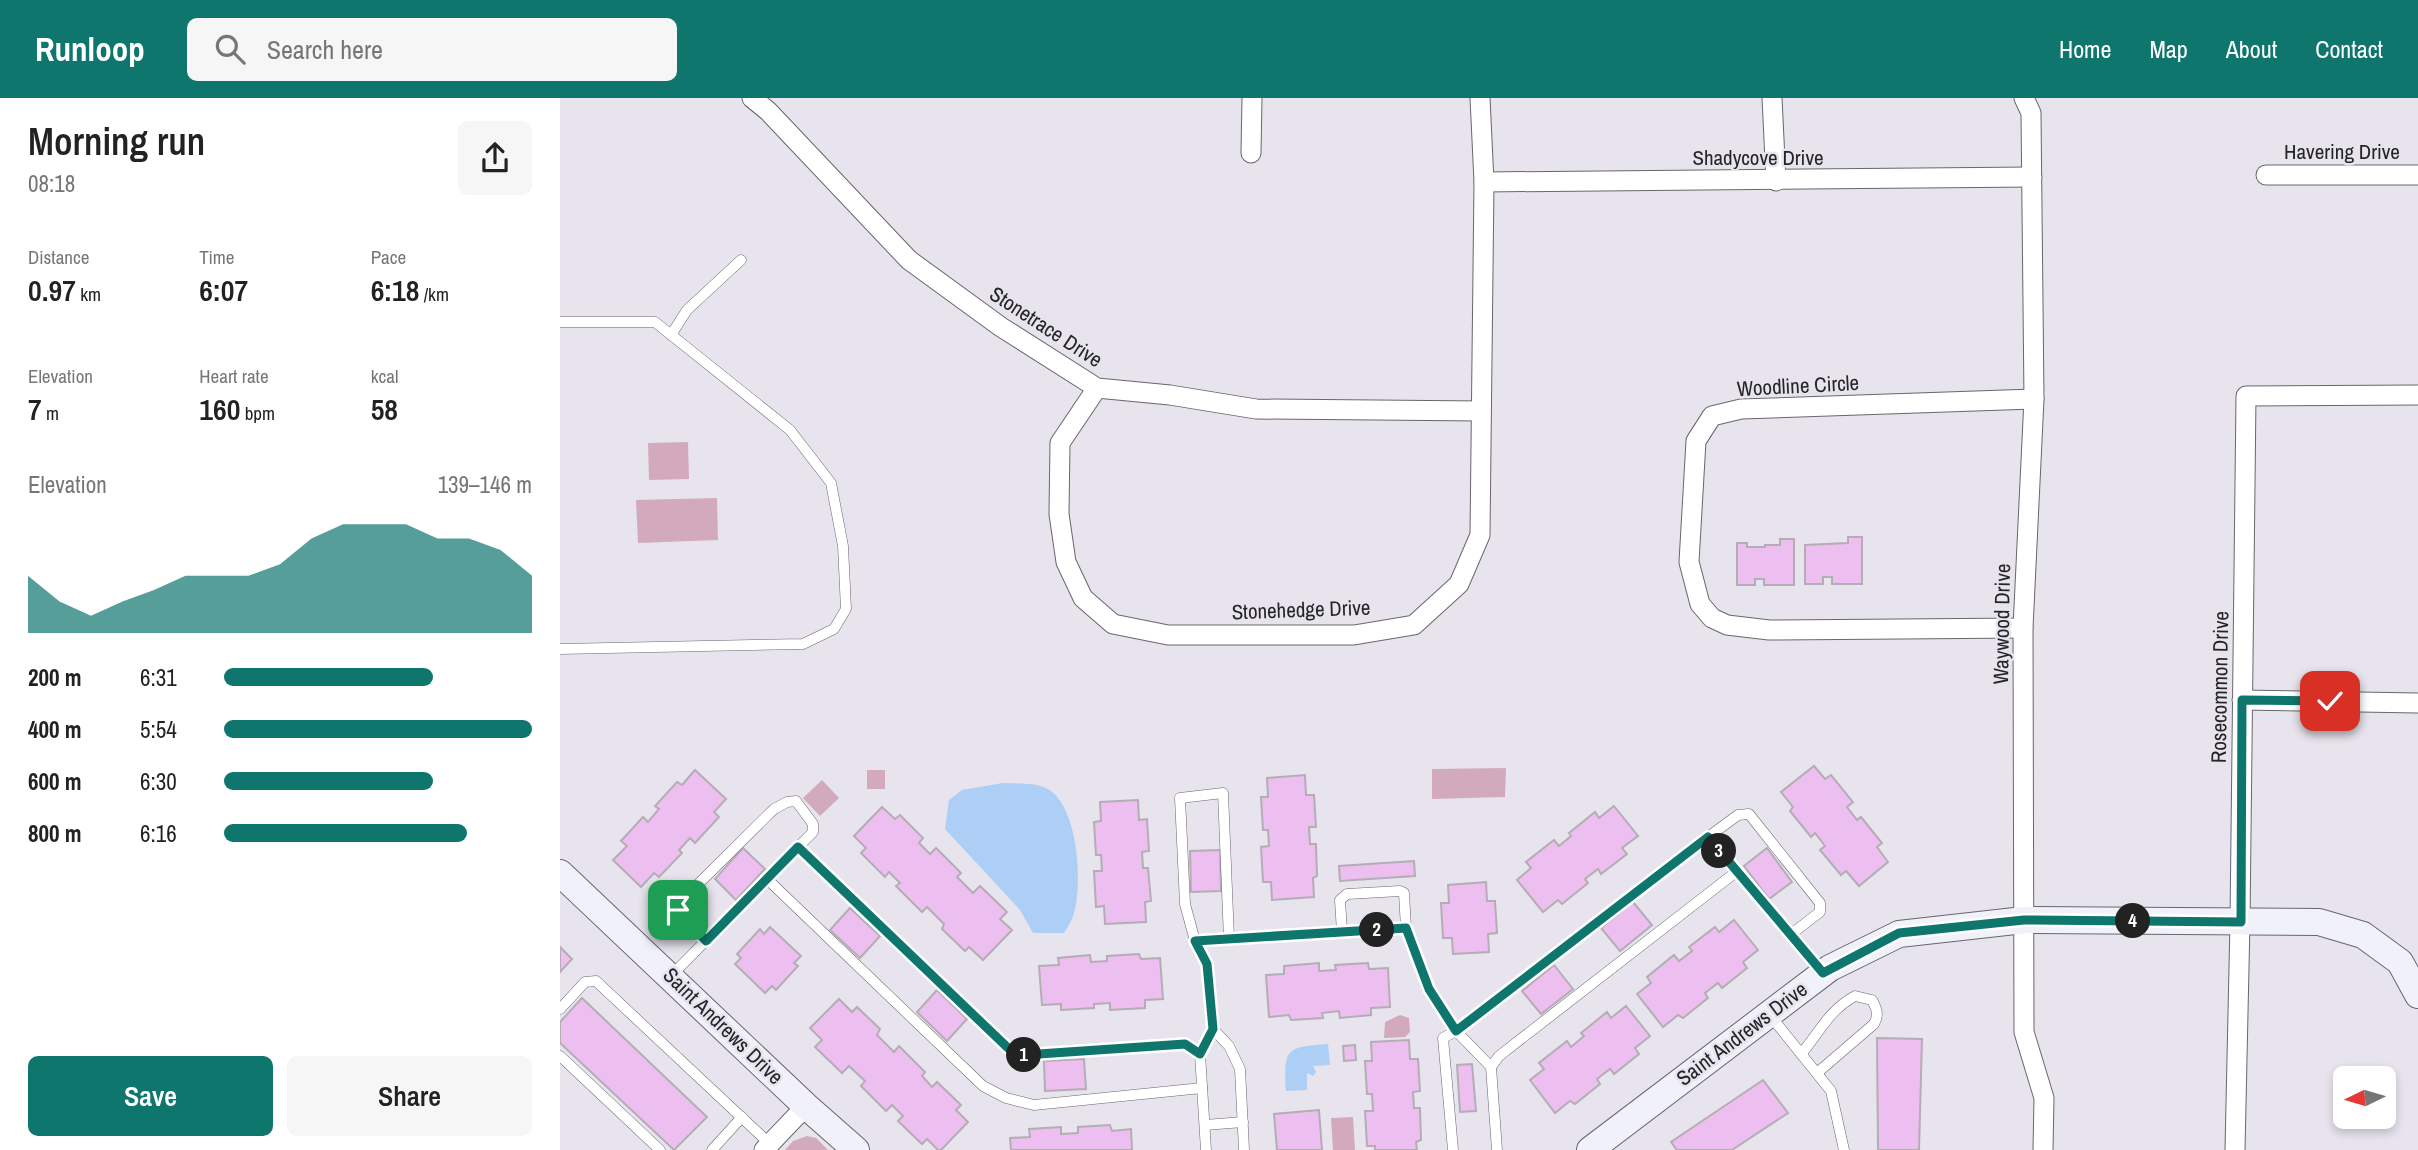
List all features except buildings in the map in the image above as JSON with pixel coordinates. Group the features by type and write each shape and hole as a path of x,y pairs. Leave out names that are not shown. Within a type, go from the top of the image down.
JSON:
{"street":[{"name":"Stonetrace Drive","path":"752,98 909,260 1001,327 1097,388 1170,395 1256,409 1481,411"},
{"path":"1251,153 1252,98"},
{"name":"Stonehedge Drive","path":"1097,388 1060,443 1059,514 1066,562 1083,598 1113,624 1168,635 1354,635 1414,625 1459,584 1480,535 1484,182 1480,98"},
{"path":"1772,98 1776,181"},
{"name":"Waywood Drive","path":"2024,98 2031,113 2034,399 2023,628 2024,1032 2044,1098 2043,1150"},
{"name":"Havering Drive","path":"2266,174 2418,175"},
{"name":"Shadycove Drive","path":"1484,182 2032,177"},
{"name":"Rosecommon Drive","path":"2235,1150 2241,922 2246,396 2418,396"},
{"name":"Woodline Circle","path":"2023,628 1769,630 1727,625 1712,618 1700,604 1689,562 1696,441 1712,416 1741,409 2034,399"},
{"path":"2242,700 2418,703"},
{"name":"Saint Andrews Drive","path":"560,873 806,1107 856,1150"},
{"name":"Saint Andrews Drive","path":"1590,1150 1823,973 1899,933 2024,920 2319,922 2362,935 2400,962 2418,995"},
{"path":"767,1147 806,1107"}],"lane":[{"path":"671,335 687,310 741,260"},
{"path":"560,322 655,322 790,430 831,483 842,546 846,609 834,629 803,644 560,649"},
{"path":"1206,1150 1200,1054 1213,1029 1207,964 1195,941 1185,904 1180,798 1223,793 1229,939"},
{"path":"671,976 706,941 766,878 813,832 813,824 796,802 774,809 680,902 678,910 706,941"},
{"path":"1452,1150 1443,1038 1456,1031 1738,815 1749,814 1820,902 1820,912 1790,935"},
{"path":"1708,837 1823,973"},
{"path":"798,847 1008,1048 1024,1055 1185,1044 1200,1054"},
{"path":"1491,1067 1499,1056 1736,872"},
{"path":"766,878 983,1086 1006,1098 1034,1105 1202,1088"},
{"path":"1342,932 1340,900 1343,897 1387,892 1404,893 1406,928 1429,989 1456,1031 1491,1067 1497,1150"},
{"path":"1195,941 1406,928"},
{"path":"560,1009 585,982 596,981 742,1117 767,1147"},
{"path":"1801,1054 1820,1033 1822,1025 1838,1006 1855,996 1872,1000 1877,1010 1874,1024 1817,1073"},
{"path":"1769,1014 1831,1091 1844,1150"},
{"path":"1213,1029 1229,1046 1240,1069 1244,1150"},
{"path":"560,1056 660,1150"},
{"path":"712,1150 742,1117"},
{"path":"1205,1125 1243,1122"}],"shaded area":[{"path":"688,442 689,479 649,480 648,443"},
{"path":"717,498 718,540 638,543 636,500"},
{"path":"1506,768 1505,797 1432,799 1432,769"},
{"path":"867,770 885,770 885,789 867,789"},
{"path":"822,780 839,798 820,816 803,798"},
{"path":"1400,1015 1409,1018 1410,1032 1405,1037 1384,1038 1385,1022"},
{"path":"1353,1117 1355,1150 1333,1150 1331,1118"},
{"path":"807,1136 816,1138 828,1150 785,1150 793,1141"}],"water":[{"path":"1003,783 1031,784 1046,788 1057,797 1066,811 1076,848 1078,888 1072,919 1064,933 1033,933 1020,910 945,829 949,800 962,790"},
{"path":"1328,1044 1330,1065 1313,1066 1316,1072 1313,1076 1307,1073 1307,1090 1286,1091 1286,1066 1290,1053 1303,1047"}],"route":[{"path":"678,910 706,941 798,847 1008,1048 1024,1055 1185,1044 1200,1054 1213,1029 1207,964 1195,941 1406,928 1429,989 1456,1031 1708,837 1823,973 1899,933 2024,920 2241,922 2242,700 2330,701"}]}
